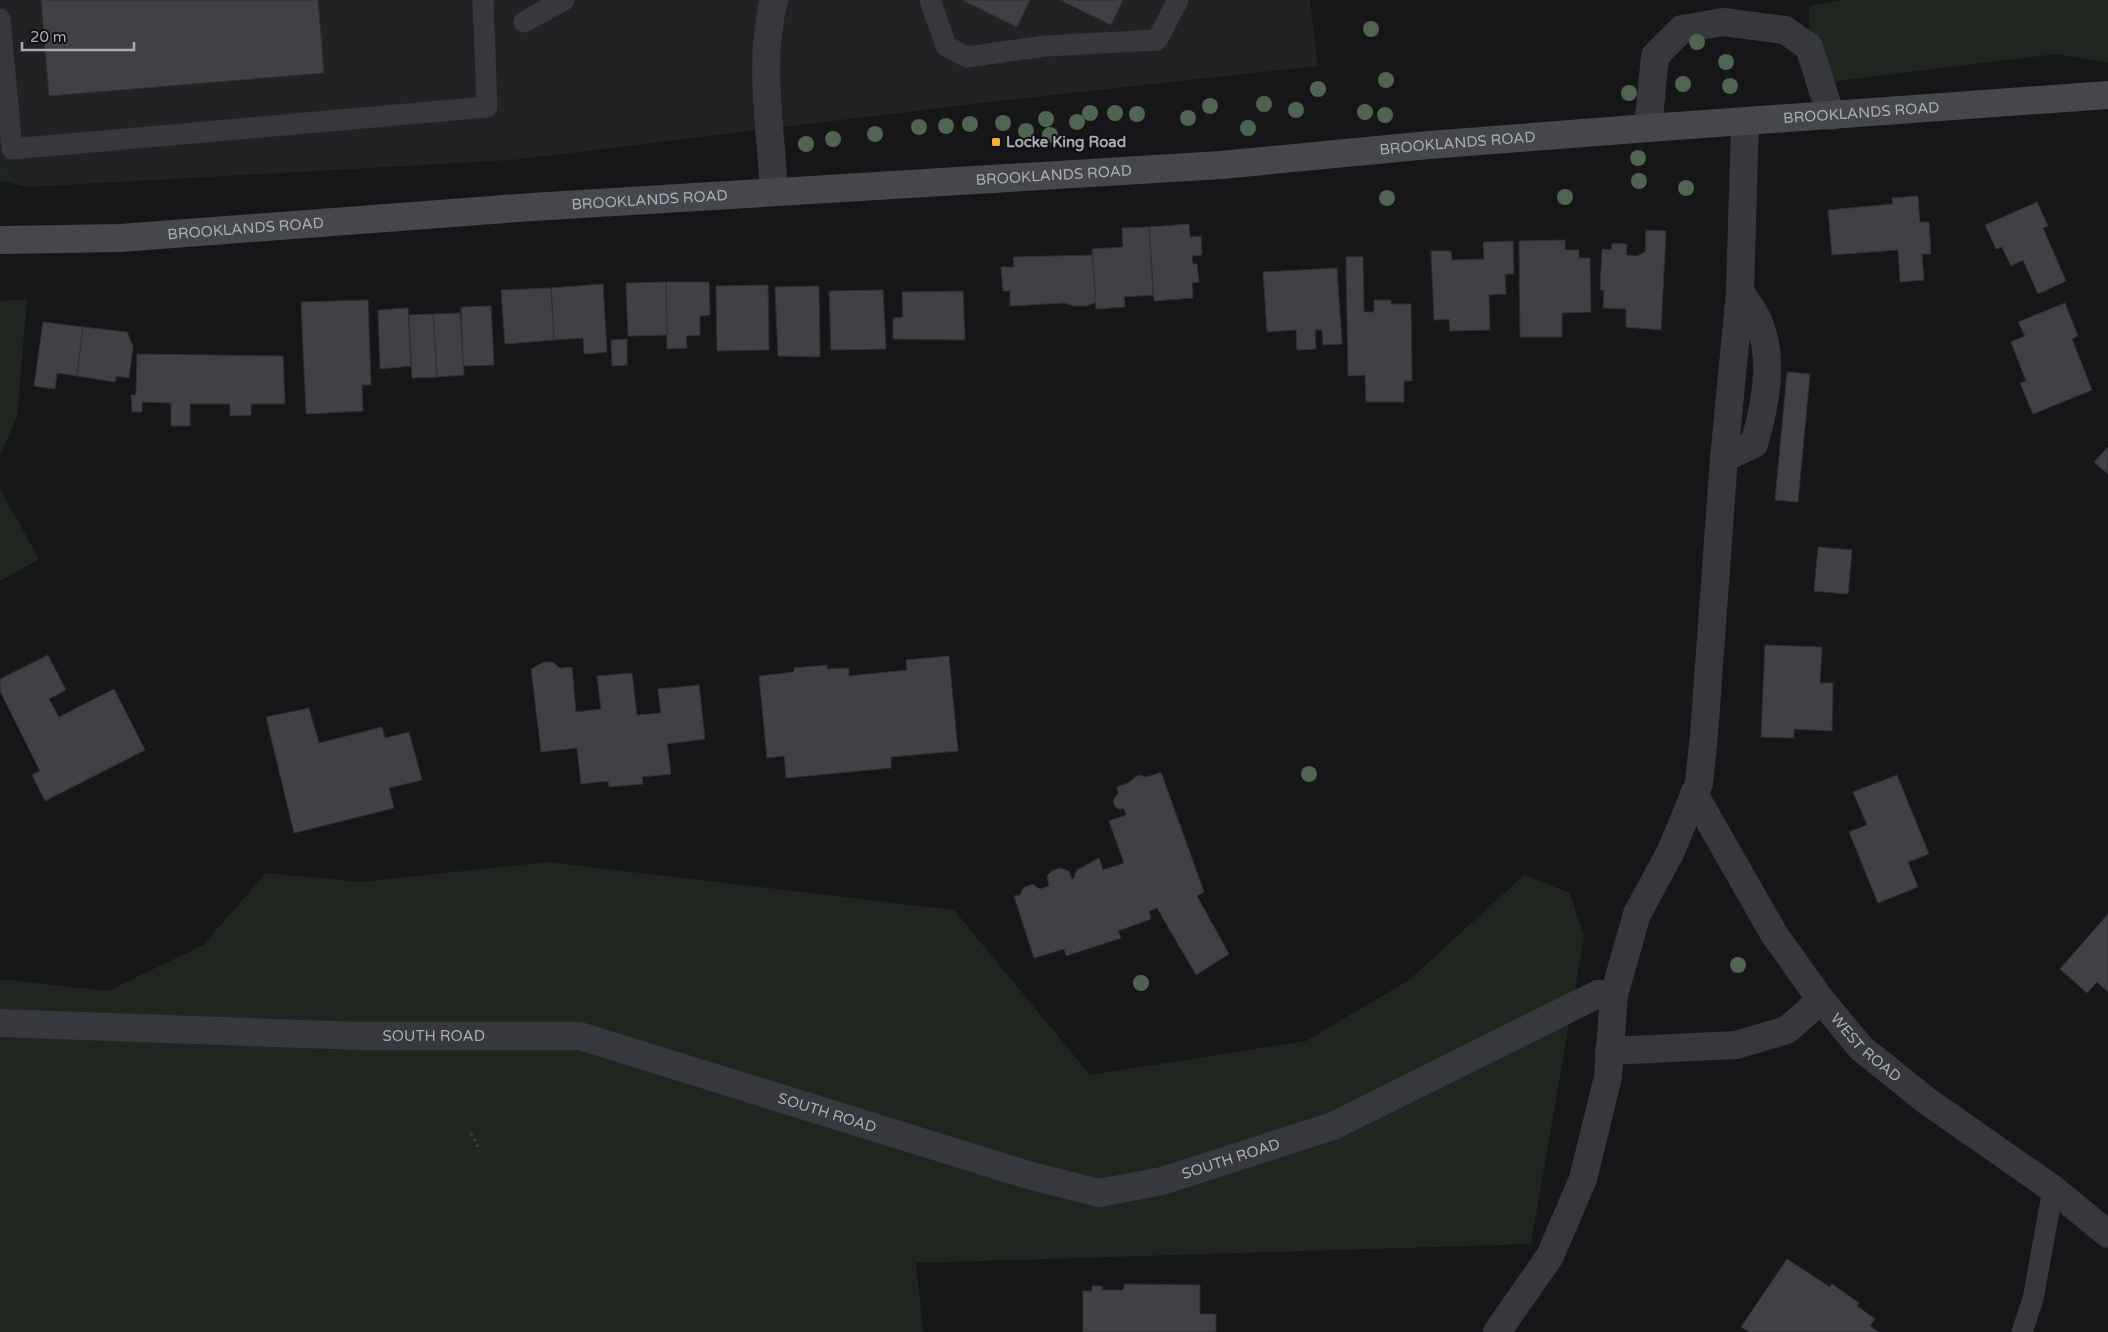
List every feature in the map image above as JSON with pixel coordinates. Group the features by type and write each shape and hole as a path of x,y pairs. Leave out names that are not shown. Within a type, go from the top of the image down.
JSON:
{"main road":[{"name":"BROOKLANDS ROAD","path":"0,240 120,238 532,206 1221,165 1648,128 2108,95"}],"street":[{"path":"774,0 768,22 766,62 774,192"},
{"path":"1648,128 1655,56 1682,29 1722,11 1785,30 1809,47 1831,116"},
{"path":"1497,1332 1550,1256 1583,1179 1608,1077 1614,995 1637,914 1670,851 1699,783 1724,458 1740,292 1745,122"},
{"name":"WEST ROAD","path":"1694,794 1774,934 1821,1000 1861,1048 1927,1101 2053,1189 2108,1234"},
{"name":"SOUTH ROAD","path":"0,1023 361,1036 580,1036 1028,1175 1099,1193 1162,1181 1333,1126 1598,994 1614,995"},
{"path":"1610,1051 1736,1045 1787,1030 1821,1000"}],"lane":[{"path":"0,19 12,149 487,106 483,0"},
{"path":"524,22 564,0"},
{"path":"930,0 946,46 967,57 1045,46 1157,40 1178,0"},
{"path":"2022,1332 2032,1299 2053,1189"}],"path":[{"path":"471,1133 480,1151"}],"shaded area":[{"path":"0,0 1310,0 1318,66 989,102 512,160 28,187 0,158"},
{"path":"1841,0 2108,0 2108,63 2057,54 1821,83 1809,47 1809,6"},
{"path":"0,158 28,187 0,181"},
{"path":"27,299 17,417 0,455 0,301"},
{"path":"0,489 39,559 0,581"},
{"path":"547,862 954,910 1090,1075 1306,1041 1409,980 1524,875 1570,893 1584,937 1531,1244 916,1263 923,1332 0,1332 0,979 108,991 203,945 266,873 362,882"}],"building":[{"path":"41,0 318,0 324,73 49,96"},
{"path":"962,0 1030,0 1017,27"},
{"path":"1060,0 1123,0 1111,25"},
{"path":"1918,196 1920,222 1929,222 1931,254 1922,254 1924,280 1900,282 1898,250 1832,255 1828,210 1893,204 1892,198"},
{"path":"2037,202 2048,226 2043,228 2066,281 2038,294 2023,260 2011,266 2002,247 1996,249 1985,225"},
{"path":"1189,224 1190,237 1201,236 1202,255 1192,256 1193,264 1197,264 1199,282 1192,283 1193,298 1154,301 1149,227"},
{"path":"1149,227 1153,295 1124,297 1125,307 1096,309 1092,249 1123,247 1122,228"},
{"path":"1646,230 1666,231 1661,330 1626,327 1626,309 1603,308 1604,290 1600,290 1602,249 1611,250 1612,243 1627,244 1626,255 1637,256 1645,252"},
{"path":"1565,240 1565,250 1579,250 1579,258 1590,258 1591,312 1562,313 1562,337 1520,337 1519,241"},
{"path":"1513,241 1514,274 1505,274 1506,294 1489,295 1490,330 1450,331 1449,319 1434,320 1431,251 1451,251 1452,260 1484,259 1483,242"},
{"path":"1092,255 1096,302 1087,306 1074,306 1064,303 1010,306 1010,291 1003,291 1001,267 1014,267 1013,257"},
{"path":"1346,257 1363,257 1364,312 1374,312 1374,300 1391,300 1391,304 1411,304 1412,381 1404,381 1404,402 1366,402 1365,375 1348,376"},
{"path":"1337,268 1342,344 1323,345 1322,330 1315,330 1316,349 1297,350 1296,330 1267,332 1263,272"},
{"path":"666,282 709,282 710,315 700,316 700,335 686,336 687,348 667,349"},
{"path":"666,282 667,335 628,336 626,283"},
{"path":"603,284 607,352 584,354 583,338 554,340 551,288"},
{"path":"768,285 769,350 717,351 716,286"},
{"path":"819,286 820,357 778,356 775,287"},
{"path":"551,288 554,340 505,344 501,290"},
{"path":"883,290 886,349 831,350 829,291"},
{"path":"963,291 965,340 893,339 893,318 903,317 902,292"},
{"path":"368,300 371,385 362,385 363,411 306,414 301,302"},
{"path":"2065,303 2078,336 2072,339 2092,390 2033,414 2020,383 2026,381 2011,342 2025,336 2018,322"},
{"path":"491,306 494,365 463,366 461,307"},
{"path":"408,308 411,366 380,369 378,310"},
{"path":"460,313 464,375 437,377 433,314"},
{"path":"433,314 437,377 412,378 409,315"},
{"path":"43,322 83,327 77,376 57,373 55,389 34,386"},
{"path":"83,327 127,332 133,346 129,378 116,376 115,382 77,376"},
{"path":"627,339 627,365 612,366 611,340"},
{"path":"137,354 283,356 285,404 251,404 251,415 230,416 230,404 190,404 190,426 171,426 171,403 142,402 142,412 132,412 131,395 136,395"},
{"path":"1787,372 1810,374 1798,502 1775,500"},
{"path":"2108,447 2108,474 2094,462"},
{"path":"1818,547 1852,550 1848,594 1814,591"},
{"path":"1765,645 1822,647 1820,683 1833,683 1832,731 1794,729 1794,738 1761,737"},
{"path":"48,655 66,690 49,699 59,717 114,689 145,750 45,801 32,775 40,771 0,691 0,679"},
{"path":"949,656 958,751 891,757 891,768 786,778 784,756 767,758 759,676 794,672 794,668 827,665 827,669 849,668 849,676 907,670 906,660"},
{"path":"544,662 553,662 560,668 572,667 576,712 601,709 597,676 632,673 637,715 661,713 658,689 699,685 705,739 667,744 671,774 642,777 643,784 609,787 608,781 581,784 577,748 541,752 531,669"},
{"path":"309,708 319,743 382,727 385,738 409,732 422,780 389,788 394,808 294,833 266,717"},
{"path":"1161,772 1204,892 1197,896 1229,954 1196,975 1157,908 1149,911 1151,919 1118,931 1121,938 1066,956 1064,949 1034,958 1014,896 1020,895 1023,888 1032,884 1040,889 1049,886 1047,876 1052,871 1060,868 1069,871 1072,879 1077,870 1099,858 1103,870 1124,863 1109,821 1126,815 1124,809 1118,809 1113,801 1118,793 1117,787 1128,783 1138,775 1147,777"},
{"path":"1897,775 1929,854 1908,862 1918,887 1878,903 1849,832 1867,825 1853,792"},
{"path":"2108,914 2108,992 2097,982 2087,993 2060,969"},
{"path":"1787,1259 1830,1287 1832,1284 1859,1303 1857,1306 1875,1319 1870,1326 1879,1332 1749,1332 1741,1327"},
{"path":"1125,1284 1200,1285 1200,1314 1216,1314 1216,1332 1083,1332 1083,1291 1092,1291 1092,1286 1102,1286 1102,1290 1123,1290"}],"place":[{"name":"Locke King Road","path":"996,142"}]}
